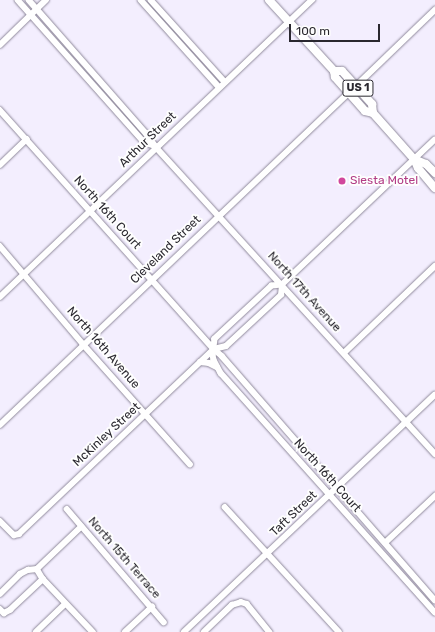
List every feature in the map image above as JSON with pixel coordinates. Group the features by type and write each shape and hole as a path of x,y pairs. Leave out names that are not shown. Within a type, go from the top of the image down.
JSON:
{"main road":[{"name":"US 1","path":"269,0 334,71 335,77 365,111 373,113"},
{"name":"US 1","path":"334,71 342,71 372,104 373,113 414,160 418,168 435,188"},
{"name":"US 1","path":"414,160 426,164 435,173"}],"street":[{"name":"North 17th Avenue","path":"18,0 144,142 156,147"},
{"name":"North 17th Avenue","path":"29,0 146,133 156,147 435,454"},
{"path":"0,45 46,0"},
{"path":"141,0 219,87"},
{"path":"151,0 225,82"},
{"name":"Arthur Street","path":"0,297 312,0"},
{"path":"356,86 435,10"},
{"name":"Cleveland Street","path":"0,425 83,344 349,93"},
{"name":"North 16th Court","path":"0,110 153,279 214,349 231,366 435,600"},
{"path":"0,165 27,140"},
{"name":"McKinley Street","path":"214,349 215,339 272,286 282,284 435,140"},
{"name":"North 16th Avenue","path":"0,246 83,344 190,464"},
{"path":"344,353 435,266"},
{"name":"McKinley Street","path":"0,520 14,535 19,534 214,349 226,346 281,295 282,284"},
{"path":"214,349 214,360 217,367"},
{"path":"200,362 209,363 217,367"},
{"name":"North 16th Court","path":"217,367 435,612"},
{"name":"Taft Street","path":"184,632 435,395"},
{"path":"386,543 435,496"},
{"path":"225,506 339,632"},
{"name":"North 15th Terrace","path":"67,510 164,622"},
{"path":"0,594 20,574 37,569 81,527"},
{"path":"37,569 43,579 93,632"},
{"path":"2,611 10,610 43,579"},
{"path":"204,632 232,605 241,602 247,604 270,632"},
{"path":"36,632 66,604"},
{"path":"125,632 152,607"}],"place":[{"name":"Siesta Motel","path":"342,181"}]}
